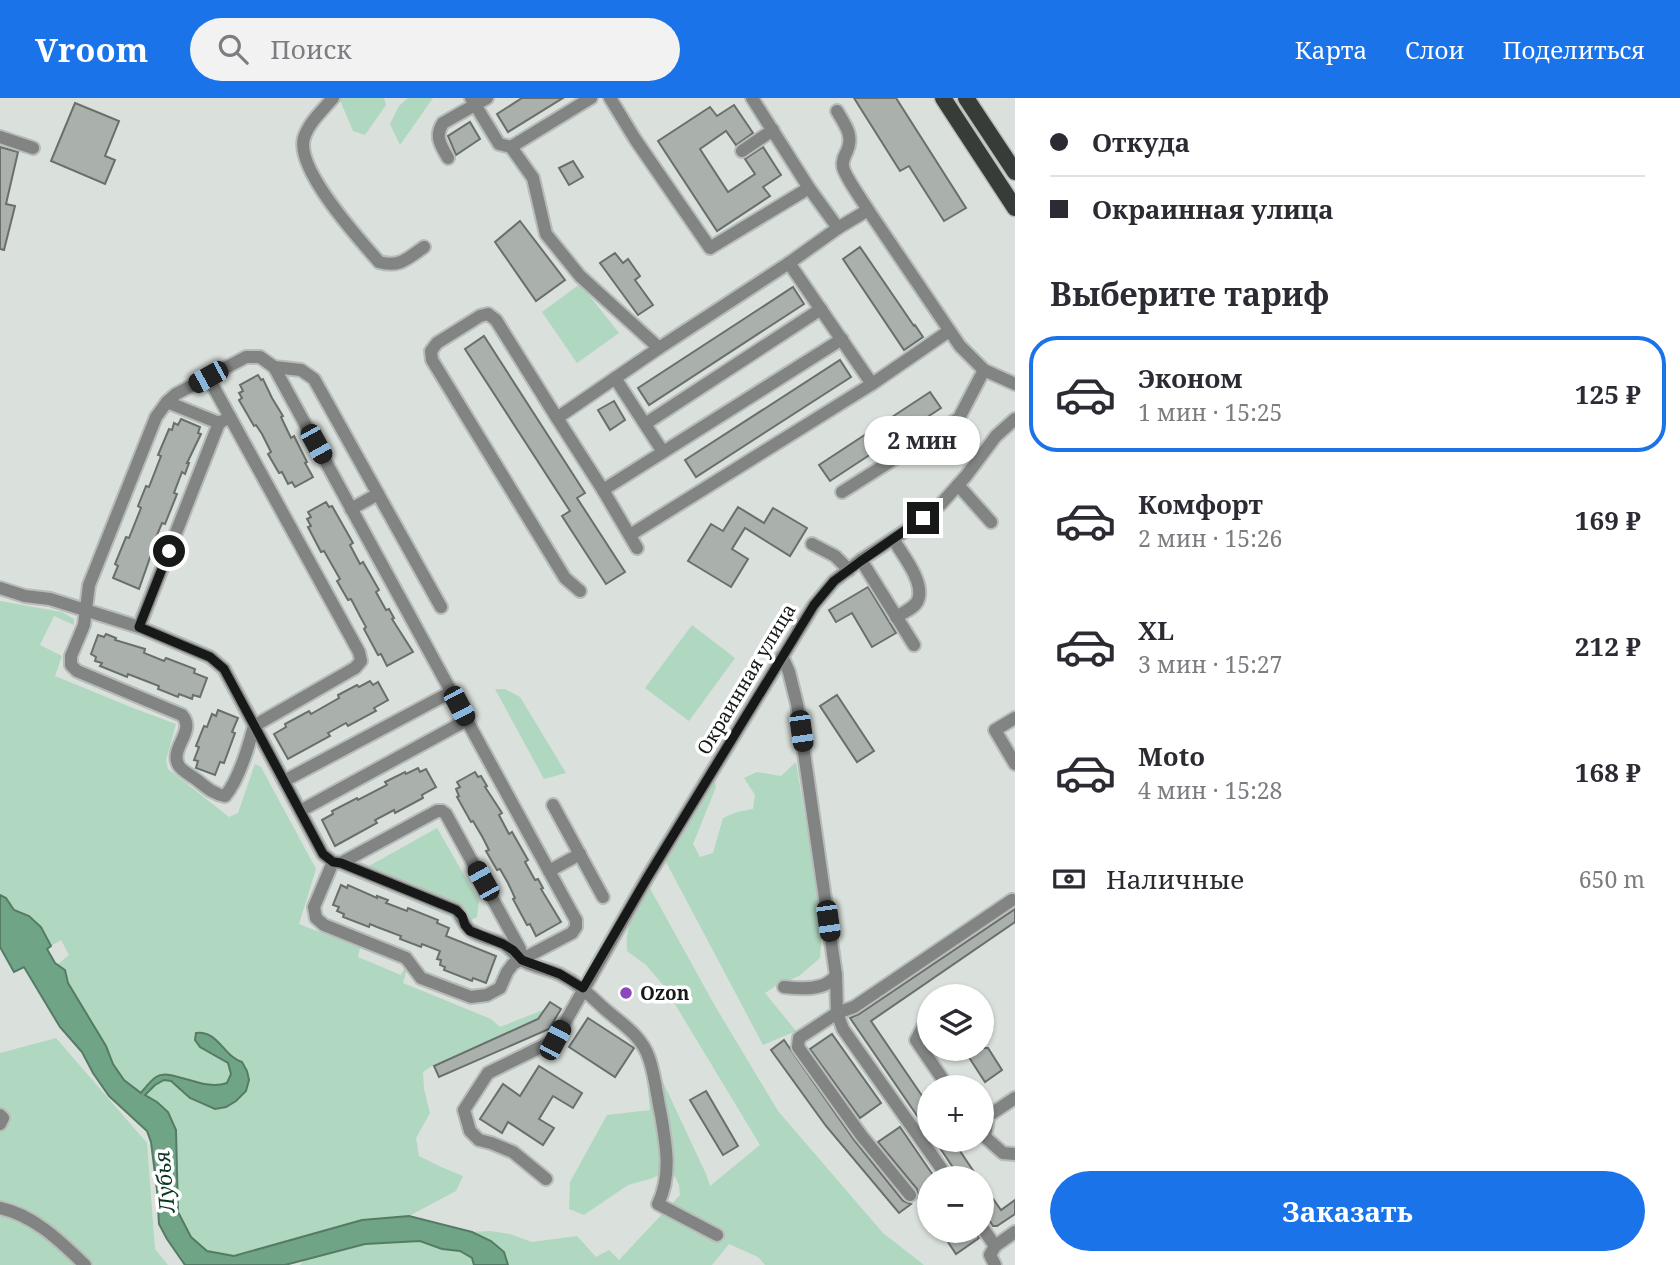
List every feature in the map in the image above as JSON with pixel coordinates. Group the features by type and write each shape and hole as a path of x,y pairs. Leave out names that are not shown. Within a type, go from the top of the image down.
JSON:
{"main road":[{"path":"943,98 1015,208"},
{"path":"966,98 1015,172"}],"street":[{"path":"333,98 311,123 304,138 303,150 332,207 379,262 390,265 401,263 424,247"},
{"path":"511,147 591,98"},
{"path":"610,98 710,248 808,188"},
{"path":"752,98 808,188 838,228"},
{"path":"448,158 440,144 439,129 443,123 478,100 499,144 511,147 533,178 546,234 580,276 659,348"},
{"path":"837,111 851,140 844,157 845,172 867,210 960,346 985,370 1015,384"},
{"path":"741,151 773,130"},
{"path":"0,137 33,148"},
{"path":"557,418 867,210"},
{"path":"789,263 872,384"},
{"path":"645,424 821,309"},
{"path":"580,592 565,578 432,360 431,351 437,343 481,316 488,314 496,320 637,548"},
{"path":"630,535 872,384 949,331"},
{"path":"603,490 842,339"},
{"path":"208,377 225,420 359,652 361,661 355,668 254,726 251,741 231,789 225,796 216,794 179,766 176,756 187,727 186,720 181,715 77,671 71,665 71,656 84,625 89,586 154,419 176,394 208,377 246,357 260,357 274,367 576,920 576,928 572,933 522,960 513,964 500,988 487,995 471,997 421,978 406,958 324,925 316,918 314,908 337,863 437,811 442,811 520,948 522,960"},
{"path":"274,367 301,370 314,379 441,607"},
{"path":"842,492 958,418 985,370"},
{"path":"615,377 663,452"},
{"path":"167,402 225,420"},
{"name":"Окраинная улица","path":"546,1179 513,1152 479,1140 470,1130 464,1110 488,1073 555,1040 647,878 814,605 834,581 941,505 996,436 1015,419"},
{"path":"139,627 225,420"},
{"path":"958,485 990,522"},
{"path":"351,509 378,494"},
{"path":"892,539 919,582 918,600 914,606 896,617"},
{"path":"812,544 835,556 849,570"},
{"path":"861,561 914,645"},
{"path":"0,588 25,596 50,599 139,627 210,657 224,669 323,854 337,863 456,910 470,931 503,944 522,960 560,974 583,988 627,1027 649,1057 662,1121 668,1162 664,1192 658,1204 717,1235"},
{"path":"782,656 797,704 836,975 837,1013 843,1029 939,1166"},
{"path":"284,781 451,692"},
{"path":"1015,718 995,730 1015,764"},
{"path":"300,811 467,720"},
{"path":"553,805 603,897"},
{"path":"549,871 580,854"},
{"path":"910,1195 861,1135 798,1047 800,1038 837,1013 855,1007 1012,900"},
{"path":"784,987 807,989 832,981 836,975"},
{"path":"994,1109 1015,1098"},
{"path":"0,1115 3,1118 0,1124"},
{"path":"994,1146 1003,1153 1015,1154"},
{"path":"0,1208 31,1219 85,1265"},
{"path":"995,1265 990,1255 995,1246 1015,1231"}],"shaded area":[{"path":"339,98 384,98 386,105 365,135 353,131"},
{"path":"408,98 433,98 400,145 390,124 399,106"},
{"path":"580,284 619,333 577,363 542,312"},
{"path":"0,601 62,612 74,619 74,625 54,616 40,645 62,656 55,676 176,724 166,760 168,769 229,817 238,813 255,764 261,767 316,869 299,924 360,948 358,957 401,975 405,967 407,969 403,983 491,1019 500,1027 543,1010 538,1019 423,1072 430,1113 416,1138 419,1156 463,1176 456,1191 409,1216 362,1220 234,1256 207,1251 191,1237 178,1212 176,1130 157,1102 145,1095 164,1080 171,1081 190,1098 215,1109 246,1091 249,1080 247,1071 226,1049 200,1047 228,1063 232,1074 227,1083 211,1086 167,1075 154,1078 141,1093 124,1080 113,1064 106,1046 68,983 65,970 57,965 69,955 61,940 51,946 41,927 29,916 14,910 6,898 0,895"},
{"path":"692,625 735,658 689,721 645,688"},
{"path":"495,689 505,689 520,697 566,773 544,779"},
{"path":"796,762 822,932 820,958 799,976 765,993 796,1031 763,1045 665,860 714,775 716,787 693,844 700,857 713,853 723,818 753,809 755,795 744,778 757,772 781,776"},
{"path":"437,828 479,901 477,917 469,921 465,911 417,890 419,886 369,866"},
{"path":"647,883 715,1006 778,1111 883,1233 924,1265 765,1265 758,1257 729,1244 712,1265 508,1265 499,1247 472,1232 510,1234 532,1242 577,1236 596,1257 609,1250 619,1260 680,1195 679,1185 671,1169 653,1178 628,1185 584,1215 569,1209 570,1182 607,1115 650,1110 647,1081 655,1065 710,1186 760,1145 664,986 646,965 627,951 630,924"},
{"path":"56,1038 147,1143 155,1249 168,1265 0,1265 0,1053"},
{"path":"420,1241 442,1249 460,1251 472,1258 474,1265 300,1265 303,1261 365,1244"}],"water":[{"name":"Лубья","path":"0,895 6,898 14,910 29,916 41,927 51,946 47,949 55,963 65,970 68,983 106,1046 113,1064 124,1080 141,1093 156,1077 162,1075 207,1084 227,1083 231,1074 228,1063 200,1047 195,1040 196,1033 210,1036 230,1055 242,1062 249,1080 246,1091 226,1107 215,1109 190,1098 171,1081 164,1080 145,1095 168,1112 176,1130 178,1212 191,1237 207,1251 234,1256 362,1220 409,1216 472,1232 491,1241 504,1252 508,1265 474,1265 472,1258 460,1251 442,1249 420,1241 365,1244 285,1265 185,1265 159,1224 151,1142 147,1131 109,1096 82,1052 60,1027 24,967 14,972 0,947"}],"building":[{"path":"522,98 563,98 508,132 497,114"},
{"path":"854,98 896,98 966,208 944,221 909,166 900,171"},
{"path":"75,103 119,121 105,156 115,160 105,184 51,161"},
{"path":"734,105 753,133 736,145 726,131 700,149 728,192 755,174 745,159 763,147 781,175 763,187 770,196 717,231 658,141 710,107 717,116"},
{"path":"470,122 480,139 456,155 448,136"},
{"path":"0,147 18,152 6,204 15,206 4,250 0,249"},
{"path":"573,161 583,177 569,185 559,168"},
{"path":"520,221 565,280 536,301 495,242"},
{"path":"860,247 923,337 904,350 843,259"},
{"path":"615,253 623,263 628,259 640,276 635,280 653,305 638,315 600,263"},
{"path":"793,287 804,304 649,405 638,388"},
{"path":"484,336 585,493 577,498 625,572 606,584 562,516 570,511 465,349"},
{"path":"840,360 851,377 696,477 685,460"},
{"path":"258,375 263,379 283,416 281,417 291,438 294,436 313,477 295,487 292,482 288,484 282,472 279,473 268,454 271,452 262,434 256,425 254,426 239,400 242,398 239,393 243,391 240,385"},
{"path":"930,392 941,408 830,481 819,465"},
{"path":"614,401 625,420 610,430 598,410"},
{"path":"181,419 200,427 198,433 201,434 187,463 185,474 182,472 165,524 162,523 154,542 157,543 154,553 152,552 139,589 113,578 118,566 115,564 141,508 138,506 146,486 149,487 169,429 172,430 174,423 178,425"},
{"path":"326,502 329,507 332,506 353,543 350,545 360,564 363,562 379,590 376,592 386,610 389,609 394,618 392,619 413,652 387,666 381,654 378,655 351,599 348,600 337,581 340,579 308,527 311,526 307,519 311,517 308,512"},
{"path":"738,507 764,523 773,508 807,528 790,556 745,528 732,549 748,559 731,587 688,561 711,524 723,531"},
{"path":"868,587 896,633 872,647 852,613 836,622 829,610"},
{"path":"106,634 116,638 115,640 145,649 144,653 164,661 166,658 195,669 194,673 207,678 200,697 193,695 192,699 179,694 178,697 158,689 159,686 100,666 102,663 95,661 96,657 91,654 98,635 104,637"},
{"path":"370,681 373,685 378,682 388,700 374,708 376,711 348,726 346,723 328,733 330,736 288,759 274,734 286,727 285,724 309,711 311,714 339,698 338,695"},
{"path":"837,695 874,751 857,762 820,706"},
{"path":"218,710 238,718 224,763 220,762 215,775 196,768 198,761 194,760 204,726 207,727 212,714 216,716"},
{"path":"418,768 420,772 426,769 436,787 422,795 423,798 375,820 377,823 335,846 322,820 333,814 332,811 387,785 385,782"},
{"path":"475,772 487,786 485,787 502,813 499,815 509,834 512,832 528,860 525,862 535,880 538,879 561,922 536,936 530,924 527,925 508,883 500,869 497,870 486,851 489,850 483,838 457,797 459,796 456,789 460,787 457,782"},
{"path":"341,885 347,888 348,885 388,900 386,903 438,920 437,923 449,928 446,936 496,956 486,983 473,978 472,981 444,970 445,967 440,965 441,960 437,959 440,951 422,944 421,947 370,924 369,927 343,917 344,914 337,911 339,907 333,905"},
{"path":"1015,909 1015,922 925,984 917,984 917,989 871,1021 917,1088 917,1116 850,1018"},
{"path":"550,1002 561,1009 549,1029 439,1077 434,1066 538,1019"},
{"path":"588,1018 634,1048 615,1077 569,1047"},
{"path":"832,1034 881,1103 860,1118 810,1049"},
{"path":"784,1040 854,1140 903,1201 911,1204 899,1213 826,1126 771,1050"},
{"path":"994,1057 1002,1070 994,1076 980,1075 971,1061 994,1061"},
{"path":"539,1066 582,1093 573,1108 553,1096 539,1119 554,1128 543,1145 508,1122 502,1133 480,1119 503,1084 520,1096"},
{"path":"706,1091 738,1146 723,1155 690,1100"},
{"path":"900,1127 927,1166 917,1166 917,1189 878,1142"},
{"path":"943,1152 961,1152 970,1166 952,1166"},
{"path":"994,1200 1001,1210 1015,1200 1015,1214 994,1226"},
{"path":"949,1243 972,1243 956,1254"}],"place":[{"name":"Ozon","path":"626,993"}],"route":[{"path":"169,551 139,627 210,657 224,669 323,854 333,862 456,910 470,931 503,944 522,960 560,974 583,988 814,605 834,581 923,518"}]}
